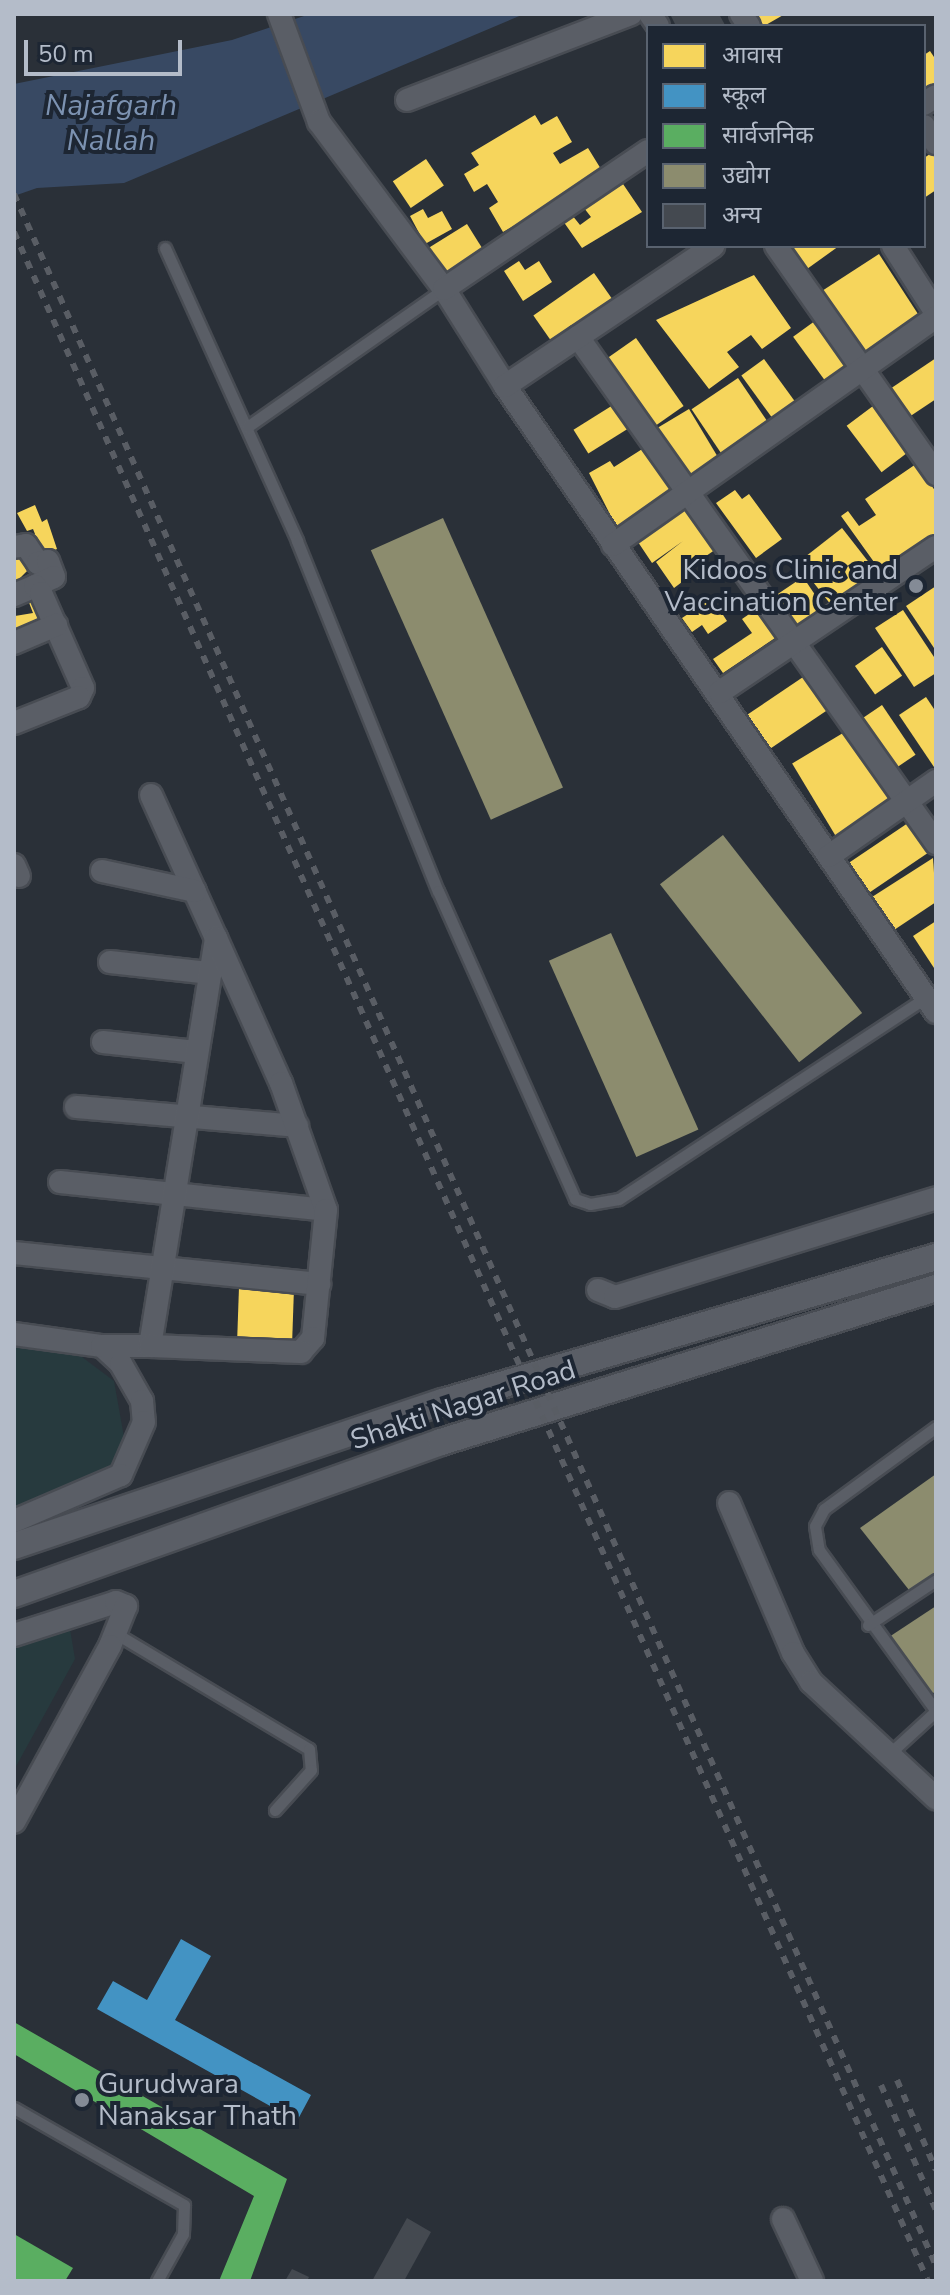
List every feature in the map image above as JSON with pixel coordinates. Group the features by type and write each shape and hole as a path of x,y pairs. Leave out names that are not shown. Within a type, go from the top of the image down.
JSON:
{"street":[{"path":"279,14 319,122 444,289 505,386 613,545 720,692 829,856 933,1000"},
{"path":"407,100 631,14"},
{"path":"444,289 646,152"},
{"path":"505,386 710,248"},
{"path":"777,248 936,474"},
{"path":"613,545 863,370 936,315 894,248"},
{"path":"578,337 799,644 936,843"},
{"path":"14,547 26,545 38,563 48,561 54,577 14,595"},
{"path":"720,692 799,644 936,547"},
{"path":"14,723 83,692 56,625 35,586"},
{"path":"14,643 56,625"},
{"path":"829,856 936,781"},
{"path":"14,1334 102,1346 301,1352 313,1338 326,1210 297,1126 151,795"},
{"path":"102,871 195,891"},
{"path":"150,1346 216,938"},
{"path":"110,962 210,973"},
{"path":"103,1042 196,1052"},
{"path":"76,1107 185,1119 297,1126"},
{"path":"60,1182 326,1210"},
{"path":"598,1290 615,1297 936,1198"},
{"path":"14,1253 319,1284"},
{"name":"Shakti Nagar Road","path":"14,1546 443,1402 936,1257"},
{"name":"Shakti Nagar Road","path":"14,1594 441,1442 936,1288"},
{"path":"14,1521 121,1475 139,1445 144,1422 142,1401 121,1364 102,1346"},
{"path":"729,1503 793,1653 811,1682 936,1798"},
{"path":"14,1635 122,1602 125,1611 14,1822"},
{"path":"783,2219 812,2281"}],"lane":[{"path":"165,248 247,427 438,891 575,1199 590,1204 619,1199 933,1000"},
{"path":"247,427 444,289"},
{"path":"889,1754 936,1711 868,1625 819,1550 819,1516 936,1427"},
{"path":"868,1625 936,1580"},
{"path":"115,1633 309,1749 311,1770 275,1810"},
{"path":"14,2108 184,2205 183,2234 157,2281"}],"green space":[{"path":"14,1347 78,1354 114,1381 124,1437 106,1475 14,1509"},
{"path":"70,1629 75,1659 14,1770 14,1646"}],"water":[{"name":"Najafgarh Nallah","path":"310,14 524,14 124,183 37,188 14,196 14,84 232,40"}],"building: आवास":[{"path":"756,14 785,14 768,24 763,24"},
{"path":"930,51 936,60 936,84 926,91 926,54"},
{"path":"535,115 541,125 557,116 572,142 553,153 560,164 588,148 604,174 503,232 489,208 498,202 487,184 474,192 464,174 479,165 471,153"},
{"path":"936,150 936,190 926,197 926,157"},
{"path":"426,159 444,186 411,208 393,181"},
{"path":"623,184 642,212 582,248 563,221 572,215 580,225 591,217 584,208"},
{"path":"423,209 428,218 442,211 452,229 425,244 410,216"},
{"path":"467,224 485,253 447,277 429,248"},
{"path":"792,248 836,248 807,269"},
{"path":"879,254 924,323 861,364 816,295"},
{"path":"519,261 525,270 539,261 552,282 523,301 504,271"},
{"path":"594,273 612,299 552,342 533,315"},
{"path":"754,275 791,328 762,349 751,335 727,352 739,367 709,389 656,320"},
{"path":"819,318 854,367 828,385 793,337"},
{"path":"636,338 684,406 651,429 603,361"},
{"path":"936,358 936,399 903,421 884,393"},
{"path":"764,359 798,405 775,422 741,375"},
{"path":"738,378 769,424 722,455 692,409"},
{"path":"621,400 636,424 588,453 574,430"},
{"path":"877,403 912,449 882,472 847,426"},
{"path":"689,409 720,461 688,481 656,429"},
{"path":"647,446 676,495 618,530 589,473 610,461 614,467"},
{"path":"916,464 936,492 936,540 884,576 841,516 848,511 859,526 876,515 865,499"},
{"path":"735,490 742,499 749,494 782,539 756,558 716,503"},
{"path":"689,503 719,547 686,570 690,576 674,588 656,562 683,541 652,563 636,539"},
{"path":"35,505 42,522 47,519 57,549 37,558 29,537 35,534 33,529 27,531 17,513"},
{"path":"842,528 875,571 831,605 798,562"},
{"path":"29,550 41,566 34,581 29,569 14,584 14,556"},
{"path":"803,577 832,620 804,639 775,596"},
{"path":"936,586 936,651 906,606"},
{"path":"38,595 50,623 14,638 15,616 33,613 28,600"},
{"path":"712,598 727,621 708,634 702,625 692,632 682,618"},
{"path":"761,606 781,634 723,673 713,659 752,633 742,619"},
{"path":"903,610 936,660 936,673 914,687 875,628"},
{"path":"882,647 902,676 875,695 855,666"},
{"path":"812,671 835,705 769,750 746,716"},
{"path":"926,697 936,712 934,767 899,715"},
{"path":"882,705 916,755 889,773 855,723"},
{"path":"853,727 896,799 835,836 792,764"},
{"path":"908,823 928,853 868,894 847,864"},
{"path":"933,858 936,902 894,930 872,897"},
{"path":"936,921 936,971 913,936"},
{"path":"239,1287 294,1289 292,1348 237,1346"}],"building: स्कूल":[{"path":"181,1939 211,1956 175,2020 311,2095 297,2121 97,2009 113,1981 147,2000"}],"building: सार्वजनिक":[{"path":"14,2022 287,2179 250,2281 219,2281 254,2196 14,2054"},
{"path":"14,2234 73,2268 65,2281 14,2281"}],"building: उद्योग":[{"path":"443,518 563,787 491,820 371,550"},
{"path":"723,835 862,1013 799,1062 660,884"},
{"path":"611,933 698,1129 636,1157 549,961"},
{"path":"936,1474 936,1572 909,1590 860,1528"},
{"path":"936,1606 936,1691 929,1696 889,1637"}],"building: अन्य":[{"path":"670,14 719,14 724,24 675,24"},
{"path":"407,2218 431,2232 404,2281 372,2281"},
{"path":"292,2269 309,2277 307,2281 285,2281"}],"railway":[{"path":"14,194 936,2266"},
{"path":"14,232 928,2281"},
{"path":"897,2080 936,2170"},
{"path":"881,2085 936,2210"}],"place":[{"name":"Kidoos Clinic and Vaccination Center","path":"916,586"},
{"name":"Gurudwara Nanaksar Thath","path":"82,2100"}]}
